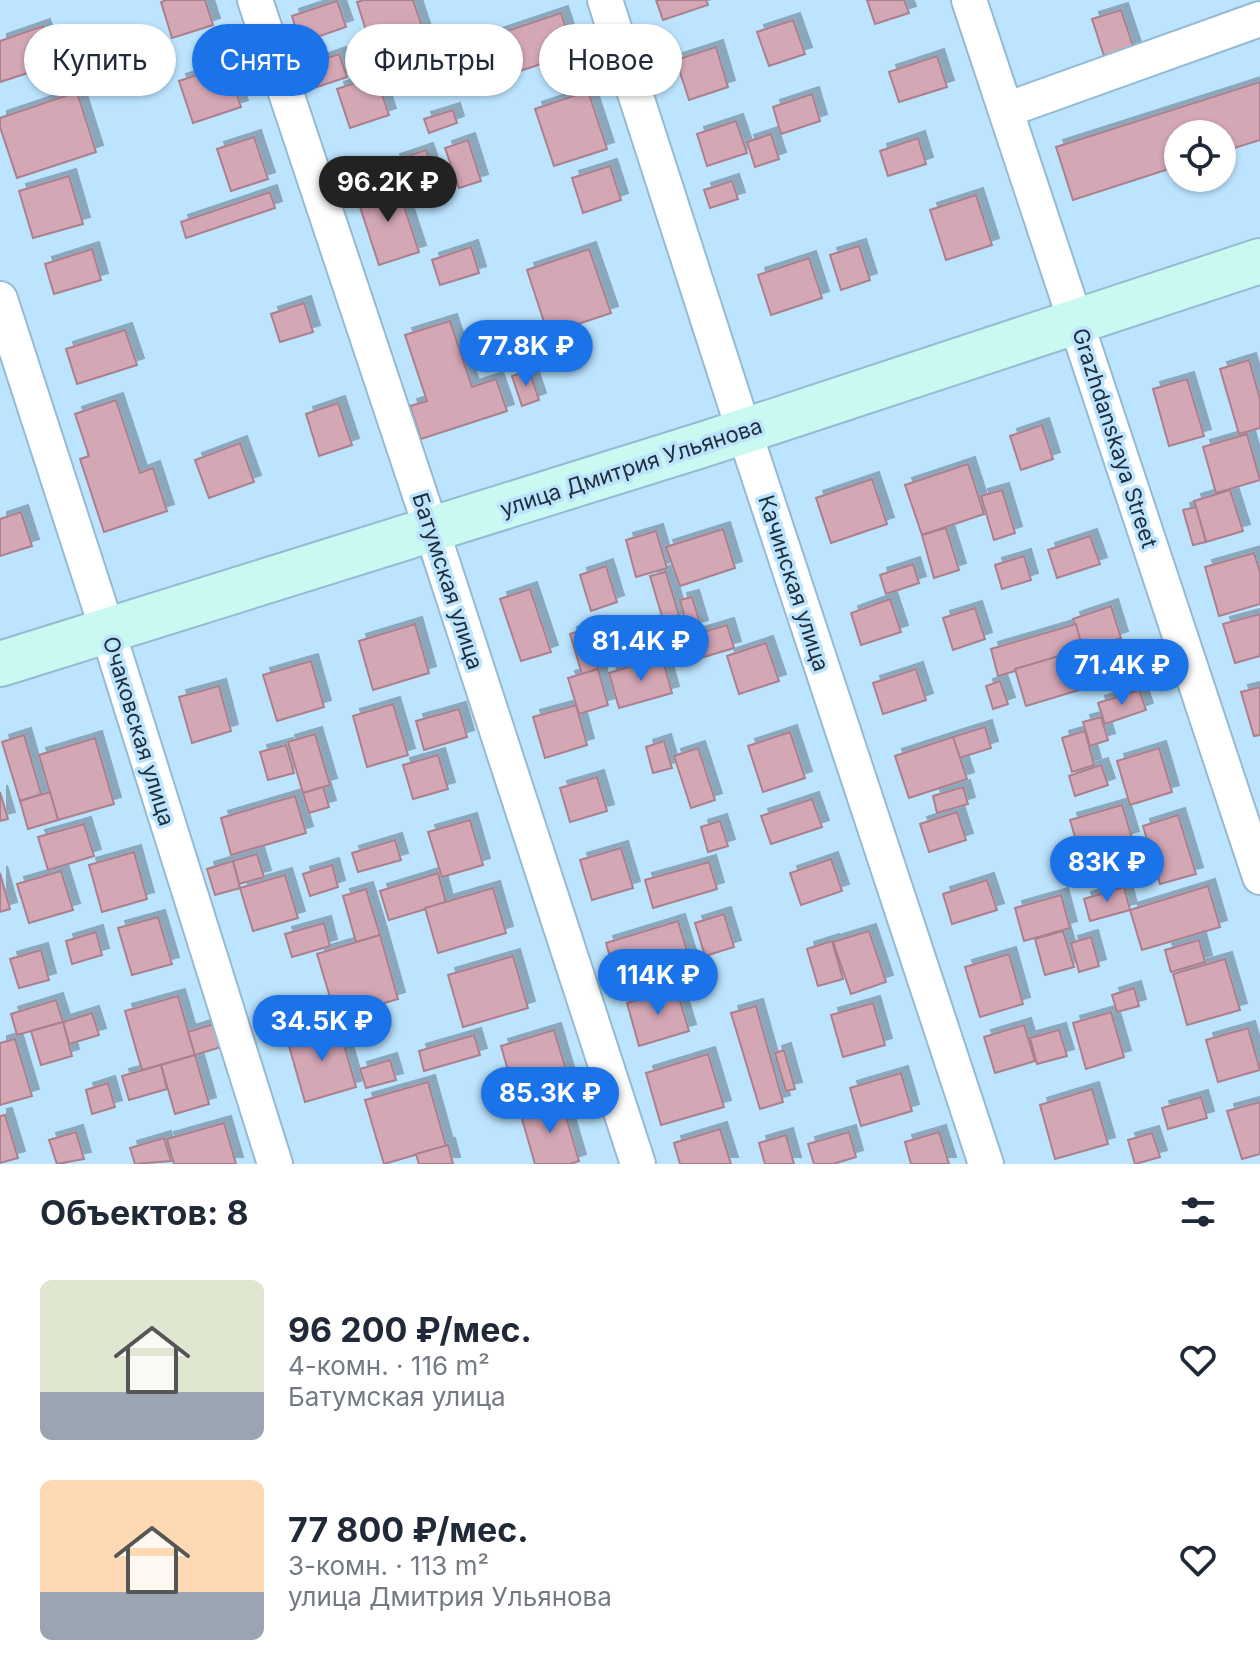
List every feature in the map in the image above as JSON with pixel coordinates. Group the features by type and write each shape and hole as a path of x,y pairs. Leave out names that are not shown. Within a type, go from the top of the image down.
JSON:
{"main road":[{"name":"улица Дмитрия Ульянова","path":"0,664 432,531 1260,261"}],"street":[{"name":"Батумская улица","path":"255,0 638,1164"},
{"name":"Качинская улица","path":"605,0 986,1164"},
{"name":"Grazhdanskaya Street","path":"969,0 1260,877"},
{"path":"1006,110 1260,19"},
{"name":"Очаковская улица","path":"0,299 275,1164"}],"building":[{"path":"205,0 213,24 192,24 192,32 176,37 176,24 168,24 161,2"},
{"path":"413,0 421,24 364,24 357,2"},
{"path":"656,0 706,0 708,5 663,20"},
{"path":"867,0 904,0 909,13 875,24"},
{"path":"337,1 345,27 329,33 329,24 294,24 292,16"},
{"path":"1121,10 1134,49 1105,59 1092,19"},
{"path":"561,13 565,24 539,24 539,65 523,70 523,26"},
{"path":"793,20 805,54 769,66 757,32"},
{"path":"24,33 24,74 0,82 0,41"},
{"path":"716,47 728,87 689,100 682,78 682,58"},
{"path":"339,54 345,78 329,83 329,57"},
{"path":"937,56 947,87 899,102 889,72"},
{"path":"192,77 192,96 237,96 241,107 193,123 179,81"},
{"path":"1260,82 1260,140 1236,148 1236,120 1164,120 1164,171 1073,200 1056,147"},
{"path":"345,86 345,96 383,96 389,115 350,128 337,89"},
{"path":"812,94 820,121 781,134 773,107"},
{"path":"65,96 78,96 96,152 17,178 0,127 0,118"},
{"path":"573,96 590,96 607,149 554,166 535,109"},
{"path":"453,110 457,123 429,133 424,119"},
{"path":"736,121 747,153 707,166 697,134"},
{"path":"771,134 779,159 755,167 747,142"},
{"path":"254,137 268,179 231,191 217,149"},
{"path":"918,138 926,164 888,176 880,151"},
{"path":"468,140 481,181 459,188 445,148"},
{"path":"426,150 434,173 401,183 393,161"},
{"path":"610,166 621,200 583,213 572,178"},
{"path":"69,176 83,224 33,238 19,191"},
{"path":"732,181 738,199 710,208 704,190"},
{"path":"396,182 419,252 379,265 356,195"},
{"path":"270,192 275,208 186,238 181,222"},
{"path":"976,195 992,245 946,260 930,210"},
{"path":"859,246 870,280 841,290 830,255"},
{"path":"471,247 479,273 440,285 432,260"},
{"path":"92,249 101,280 54,294 45,264"},
{"path":"589,249 611,313 548,334 527,270"},
{"path":"809,258 822,298 771,315 758,275"},
{"path":"304,303 313,332 280,342 271,314"},
{"path":"450,321 472,387 496,379 507,411 421,439 410,406 427,401 405,335"},
{"path":"125,330 137,365 77,384 66,349"},
{"path":"1249,360 1260,399 1260,428 1239,434 1220,369"},
{"path":"529,370 539,400 522,406 512,376"},
{"path":"1187,379 1204,436 1169,446 1153,389"},
{"path":"116,400 140,473 153,468 167,511 104,532 80,459 89,456 75,414"},
{"path":"338,403 352,445 319,456 306,414"},
{"path":"1042,425 1053,459 1021,470 1010,436"},
{"path":"1247,434 1260,480 1216,493 1203,447"},
{"path":"240,443 254,482 209,498 195,460"},
{"path":"968,464 984,514 922,535 905,485"},
{"path":"872,479 887,524 831,543 816,498"},
{"path":"1002,490 1015,533 994,540 981,496"},
{"path":"1230,490 1243,531 1206,542 1194,501"},
{"path":"1196,507 1206,542 1193,545 1183,510"},
{"path":"21,512 32,546 0,556 0,519"},
{"path":"946,528 959,570 934,578 922,535"},
{"path":"723,529 735,568 680,586 666,547"},
{"path":"656,531 667,568 636,577 626,540"},
{"path":"1090,536 1100,564 1057,578 1048,550"},
{"path":"1254,553 1260,572 1260,604 1219,616 1205,567"},
{"path":"1024,556 1031,580 1002,589 995,565"},
{"path":"913,564 919,583 886,594 880,575"},
{"path":"606,566 617,602 591,611 580,575"},
{"path":"666,572 680,619 664,623 650,576"},
{"path":"530,589 551,652 521,661 500,599"},
{"path":"692,597 701,627 688,630 680,600"},
{"path":"890,599 901,632 861,645 851,613"},
{"path":"1111,606 1121,638 1083,651 1073,619"},
{"path":"975,608 985,639 953,650 943,618"},
{"path":"1260,614 1260,656 1235,663 1223,624"},
{"path":"415,624 429,673 373,690 359,641"},
{"path":"1076,624 1083,651 998,676 991,649"},
{"path":"727,625 734,648 687,662 680,639"},
{"path":"586,629 598,669 582,674 570,634"},
{"path":"766,643 779,681 739,694 727,656"},
{"path":"1069,653 1079,690 1026,706 1015,669"},
{"path":"662,657 672,693 619,708 609,673"},
{"path":"311,661 324,707 277,721 263,675"},
{"path":"598,669 608,705 579,714 568,678"},
{"path":"916,669 926,700 883,714 873,683"},
{"path":"1000,681 1008,704 993,709 986,686"},
{"path":"219,686 231,731 192,743 179,697"},
{"path":"1260,687 1260,735 1254,736 1241,692"},
{"path":"1139,690 1146,710 1105,724 1098,703"},
{"path":"393,704 408,755 367,767 353,716"},
{"path":"576,705 587,745 545,758 533,717"},
{"path":"459,709 467,737 424,750 416,721"},
{"path":"1101,717 1108,740 1090,746 1083,722"},
{"path":"985,727 991,748 959,758 953,737"},
{"path":"1085,731 1094,765 1072,772 1062,738"},
{"path":"790,732 805,778 763,792 748,746"},
{"path":"315,734 330,785 303,793 288,742"},
{"path":"24,735 41,794 20,801 2,742"},
{"path":"953,737 967,779 909,798 895,756"},
{"path":"95,738 114,804 58,820 39,755"},
{"path":"664,741 672,768 653,773 646,747"},
{"path":"286,745 294,773 268,780 260,752"},
{"path":"698,748 715,800 691,808 674,756"},
{"path":"1159,748 1172,792 1130,805 1117,761"},
{"path":"438,755 448,789 413,799 403,765"},
{"path":"1101,765 1108,785 1075,796 1069,776"},
{"path":"597,777 607,811 570,822 560,788"},
{"path":"323,787 329,807 309,813 303,793"},
{"path":"963,787 968,804 937,813 933,796"},
{"path":"0,792 8,819 0,821"},
{"path":"50,792 58,820 28,829 20,801"},
{"path":"295,796 306,833 231,855 221,818"},
{"path":"812,799 822,827 771,844 761,816"},
{"path":"1122,805 1132,838 1080,854 1070,820"},
{"path":"957,812 966,840 929,852 920,824"},
{"path":"1178,815 1196,874 1160,884 1143,826"},
{"path":"470,820 483,865 442,877 428,832"},
{"path":"720,821 728,846 708,852 701,827"},
{"path":"84,824 94,856 48,870 38,837"},
{"path":"395,840 401,860 358,872 352,853"},
{"path":"621,848 633,888 592,900 580,860"},
{"path":"134,852 147,899 102,912 89,865"},
{"path":"257,854 264,877 239,884 233,861"},
{"path":"831,859 842,891 801,905 790,873"},
{"path":"233,861 240,888 215,895 207,869"},
{"path":"709,862 717,889 653,908 645,880"},
{"path":"332,865 338,887 310,896 303,874"},
{"path":"61,871 73,910 29,923 17,884"},
{"path":"0,873 10,909 0,912"},
{"path":"438,873 446,903 389,920 380,891"},
{"path":"285,875 298,918 253,931 240,888"},
{"path":"987,880 997,910 952,924 943,894"},
{"path":"1208,886 1220,927 1142,950 1130,910"},
{"path":"1124,887 1130,910 1090,921 1084,899"},
{"path":"493,888 506,933 438,953 425,908"},
{"path":"366,889 380,935 356,942 343,896"},
{"path":"1061,895 1070,928 1024,941 1015,908"},
{"path":"724,914 734,947 705,956 695,923"},
{"path":"158,917 172,964 132,975 118,928"},
{"path":"678,921 691,964 618,985 606,943"},
{"path":"324,923 330,946 292,957 285,934"},
{"path":"869,931 886,982 851,994 833,942"},
{"path":"1063,931 1074,967 1045,975 1035,939"},
{"path":"96,932 102,955 72,964 66,941"},
{"path":"380,935 398,999 336,1017 317,954"},
{"path":"1091,937 1099,966 1079,972 1071,943"},
{"path":"1199,940 1205,962 1171,972 1165,950"},
{"path":"832,941 843,979 818,986 807,949"},
{"path":"41,950 49,980 19,988 10,959"},
{"path":"1009,954 1023,1004 980,1017 965,967"},
{"path":"513,956 528,1008 463,1027 448,975"},
{"path":"1225,959 1240,1010 1187,1025 1173,974"},
{"path":"676,988 689,1031 639,1046 627,1003"},
{"path":"1134,988 1139,1006 1117,1012 1112,995"},
{"path":"178,996 195,1055 142,1070 125,1011"},
{"path":"56,1000 63,1022 17,1035 11,1014"},
{"path":"873,1003 885,1045 843,1057 831,1015"},
{"path":"756,1006 783,1102 760,1109 731,1013"},
{"path":"1111,1012 1124,1057 1086,1069 1073,1023"},
{"path":"92,1013 99,1035 69,1044 63,1022"},
{"path":"63,1022 72,1056 41,1065 31,1031"},
{"path":"217,1023 224,1046 195,1055 188,1032"},
{"path":"338,1024 356,1087 305,1102 287,1039"},
{"path":"1024,1025 1035,1061 995,1073 984,1037"},
{"path":"1248,1028 1260,1070 1218,1082 1206,1040"},
{"path":"554,1030 574,1097 520,1112 501,1046"},
{"path":"1059,1030 1067,1056 1037,1064 1030,1038"},
{"path":"474,1035 480,1055 424,1071 419,1051"},
{"path":"15,1039 32,1096 0,1105 0,1043"},
{"path":"784,1050 795,1089 786,1091 775,1053"},
{"path":"708,1054 724,1107 661,1125 646,1073"},
{"path":"195,1055 209,1104 175,1114 161,1065"},
{"path":"390,1060 396,1080 366,1088 360,1069"},
{"path":"161,1065 167,1089 129,1100 122,1076"},
{"path":"901,1073 912,1111 861,1126 850,1088"},
{"path":"428,1082 446,1146 384,1164 365,1100"},
{"path":"108,1083 115,1107 92,1114 86,1090"},
{"path":"1092,1089 1108,1144 1055,1159 1040,1105"},
{"path":"1201,1097 1207,1118 1168,1129 1162,1108"},
{"path":"561,1100 579,1161 535,1164 520,1112"},
{"path":"1260,1102 1260,1154 1242,1159 1227,1111"},
{"path":"5,1115 18,1158 0,1163 0,1116"},
{"path":"224,1123 236,1164 174,1164 167,1139"},
{"path":"720,1129 731,1164 680,1164 674,1143"},
{"path":"76,1132 84,1159 57,1164 49,1140"},
{"path":"849,1132 856,1157 833,1164 814,1164 808,1144"},
{"path":"939,1132 949,1164 911,1164 905,1142"},
{"path":"1152,1133 1160,1157 1135,1164 1128,1140"},
{"path":"786,1135 794,1164 765,1164 759,1143"},
{"path":"164,1138 171,1161 135,1164 130,1148"},
{"path":"448,1145 453,1164 419,1164 416,1154"}]}
